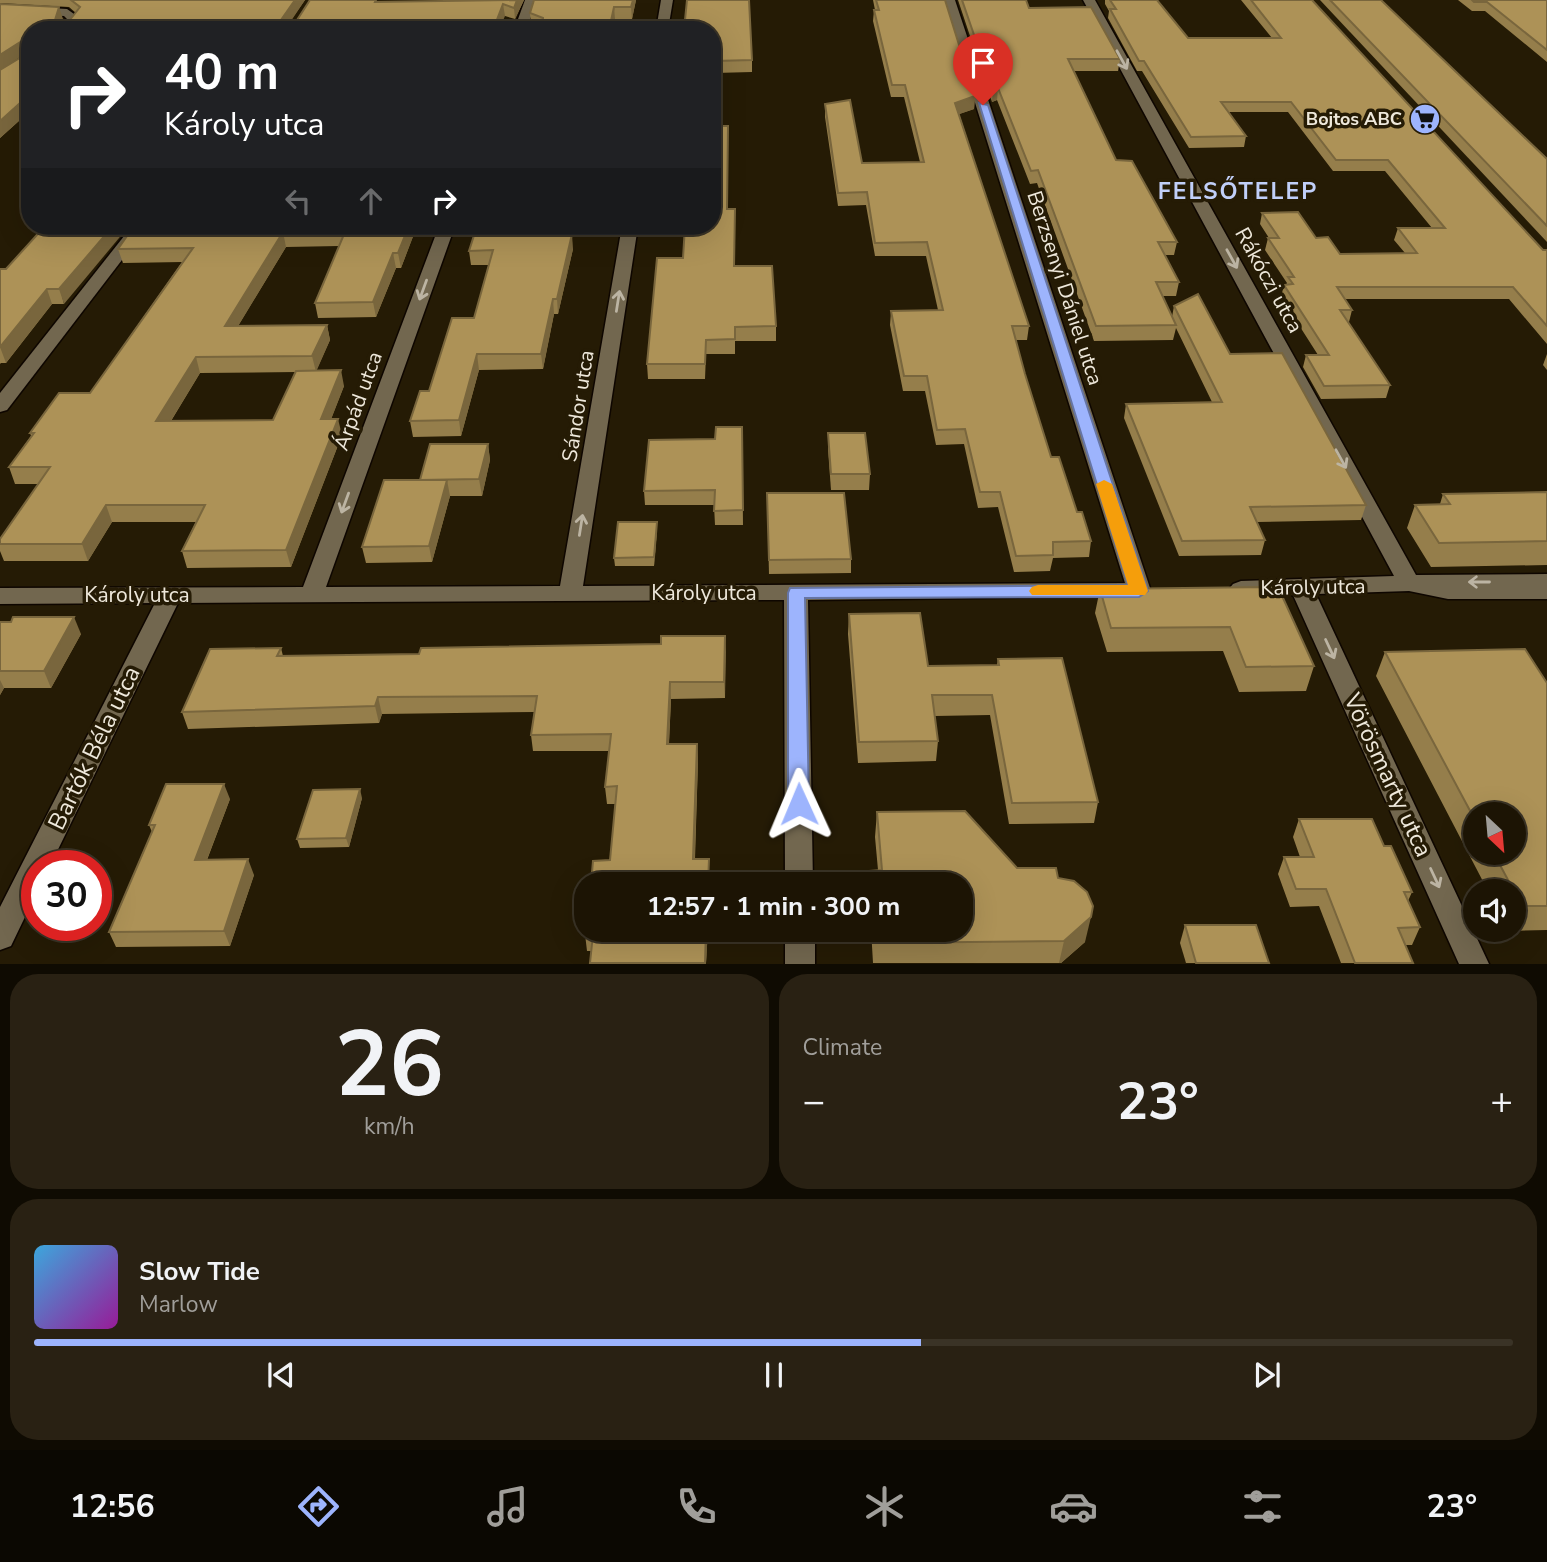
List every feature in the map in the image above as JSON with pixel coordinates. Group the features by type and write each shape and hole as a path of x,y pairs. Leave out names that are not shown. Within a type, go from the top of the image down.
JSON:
{"street":[{"path":"523,21 531,0"},
{"path":"664,21 667,0"},
{"name":"Berzsenyi Dániel utca","path":"949,0 1139,591"},
{"name":"Rákóczi utca","path":"1089,0 1409,583"},
{"path":"0,9 66,13 75,19 73,21"},
{"path":"0,406 133,235"},
{"name":"Árpád utca","path":"312,593 444,235"},
{"name":"Sándor utca","path":"570,593 629,235"},
{"name":"Károly utca","path":"1220,589 1547,582"},
{"name":"Károly utca","path":"1409,583 1448,591 1547,591"},
{"name":"Vörösmarty utca","path":"1301,587 1474,964"},
{"name":"Károly utca","path":"0,596 1166,590"},
{"path":"796,593 799,872"},
{"name":"Bartók Béla utca","path":"0,937 170,596"},
{"path":"800,942 800,964"}],"building":[{"path":"71,0 295,0 281,20 297,20 310,0 517,0 514,8 503,4 496,21 69,21 80,7"},
{"path":"534,0 633,0 631,7 614,7 611,21 543,21 543,18 530,13"},
{"path":"687,0 749,0 752,60 721,61 721,21 685,21"},
{"path":"876,0 945,0 975,96 955,103 1029,326 1012,326 1051,457 1059,457 1077,512 1082,512 1091,541 1053,542 1053,555 1016,556 1000,492 980,492 965,429 937,430 927,376 904,376 891,311 943,310 927,242 875,243 867,192 838,193 825,104 850,100 862,163 924,162 905,85 892,85 874,10 879,10"},
{"path":"962,0 1026,0 1029,8 1091,7 1120,59 1068,59 1116,160 1132,161 1177,242 1158,242 1179,282 1156,282 1176,325 1096,326 1038,170 1031,171 998,88 993,90"},
{"path":"1110,0 1157,0 1188,38 1281,38 1251,0 1312,0 1543,250 1547,250 1547,326 1513,287 1337,287 1352,310 1340,310 1390,385 1324,386 1306,355 1329,355 1284,285 1293,284 1288,277 1294,277 1268,238 1279,238 1262,213 1298,212 1316,238 1328,237 1340,254 1417,253 1398,228 1445,228 1388,160 1336,160 1291,102 1221,102 1246,136 1191,137 1144,61 1139,61 1110,9 1116,9"},
{"path":"1330,0 1381,0 1547,159 1547,226"},
{"path":"1472,0 1547,0 1547,50 1487,2"},
{"path":"0,4 59,7 55,20 69,21 21,21 21,42 0,55"},
{"path":"21,57 21,102 0,121 0,70"},
{"path":"721,126 728,126 727,209 735,209 734,266 772,266 776,326 735,327 735,339 706,340 705,364 647,364 657,258 683,258 684,235 721,235"},
{"path":"37,235 105,235 59,289 47,289 0,347 0,269 6,269"},
{"path":"128,235 281,235 225,326 327,325 312,356 196,357 156,421 273,420 296,371 341,370 321,419 338,419 286,550 182,551 205,505 106,505 82,544 0,544 0,539 50,467 9,467 34,433 30,433 59,393 90,393 193,248 118,249"},
{"path":"344,235 405,235 398,253 393,253 373,302 315,303"},
{"path":"474,235 572,235 557,299 553,299 541,354 477,354 459,420 410,421 420,391 429,391 452,318 474,318 493,250 469,251"},
{"path":"1198,294 1230,354 1282,353 1366,505 1250,507 1265,540 1182,541 1126,404 1222,402 1174,306"},
{"path":"716,427 742,427 743,510 714,511 715,490 644,491 649,440 715,439"},
{"path":"828,433 865,433 870,474 831,474"},
{"path":"430,444 488,444 479,479 420,480"},
{"path":"384,480 447,480 429,546 362,547"},
{"path":"1547,492 1547,541 1439,543 1415,505 1450,504 1443,494"},
{"path":"767,493 844,493 851,559 769,560"},
{"path":"618,522 657,522 654,557 614,558"},
{"path":"1269,587 1283,598 1314,666 1246,667 1230,627 1111,628 1100,589"},
{"path":"920,613 928,666 999,665 998,659 1062,658 1098,802 1012,803 992,695 932,695 938,741 859,742 849,614"},
{"path":"13,617 74,617 44,671 0,671 0,622 11,622"},
{"path":"661,636 725,636 724,682 670,682 667,744 697,744 693,859 709,859 708,872 592,872 593,861 610,860 617,786 605,787 611,734 531,735 537,696 378,697 375,706 182,712 210,649 281,648 277,656 419,654 421,648 661,644"},
{"path":"1525,649 1547,683 1547,906 1526,906 1526,879 1508,879 1500,865 1526,865 1526,802 1465,802 1385,652"},
{"path":"166,784 224,784 195,860 248,859 224,931 112,932 112,925 155,825 149,825"},
{"path":"360,789 346,838 297,839 313,790"},
{"path":"965,811 1017,868 1056,868 1058,878 1074,881 1087,892 1093,906 1091,917 1064,941 973,942 973,872 870,872 882,870 877,812"},
{"path":"1299,819 1372,819 1384,846 1391,846 1412,892 1404,892 1420,927 1398,928 1413,963 1355,963 1326,889 1296,889 1284,857 1314,857"},
{"path":"1185,925 1256,925 1269,963 1196,963"},
{"path":"592,942 706,942 705,963 590,963"},
{"path":"875,942 970,942 875,943"}],"slow traffic":[{"path":"1038,591 1139,591 1104,484"}],"place":[{"name":"Bojtos ABC","path":"1425,119"}],"district":[{"name":"FELSŐTELEP","path":"1238,191"}],"route":[{"path":"799,804 796,593 1139,591 983,105"}]}
